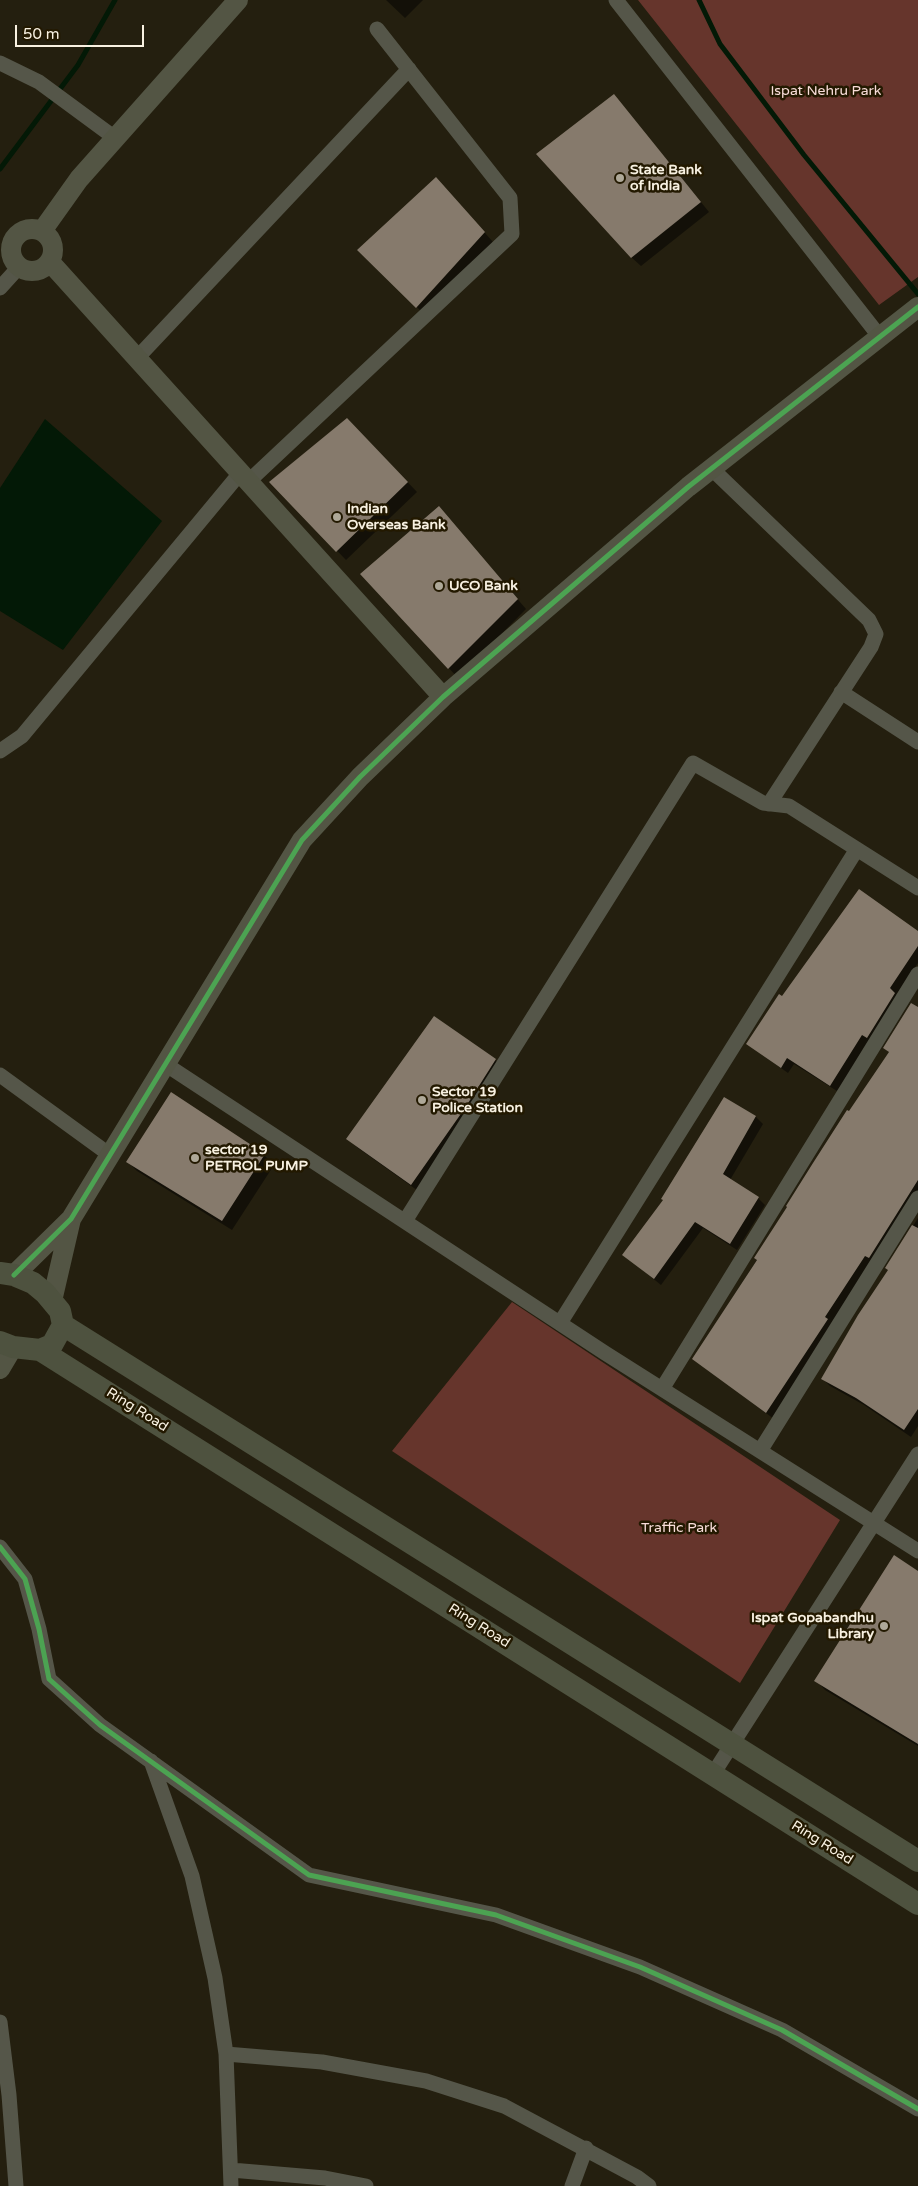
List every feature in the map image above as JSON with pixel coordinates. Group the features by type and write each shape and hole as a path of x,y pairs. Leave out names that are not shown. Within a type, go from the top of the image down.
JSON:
{"main road":[{"path":"6,1344 40,1350 52,1345 63,1325 60,1311 33,1283 7,1274"},
{"path":"63,1325 918,1861"},
{"name":"Ring Road","path":"40,1350 918,1904"}],"street":[{"path":"42,231 79,179 238,0"},
{"path":"616,0 880,337"},
{"path":"0,752 22,736 245,477 512,234 510,198 377,29"},
{"path":"0,63 39,82 115,138"},
{"path":"137,358 409,69"},
{"path":"32,228 42,231 51,240 54,248 50,262 42,268 32,271 19,267 13,260 11,252 15,238 22,231 32,228"},
{"path":"50,262 443,697"},
{"path":"0,288 19,267"},
{"path":"52,1301 71,1219 302,840 360,778 443,697 711,468 913,311"},
{"path":"711,468 869,620 876,634 871,647 769,804"},
{"path":"840,692 918,742"},
{"path":"405,1221 694,763 763,803 789,806 918,888"},
{"path":"560,1323 857,849"},
{"path":"662,1389 918,974"},
{"path":"165,1064 662,1389 918,1551"},
{"path":"0,1075 110,1154"},
{"path":"760,1451 918,1198"},
{"path":"7,1274 71,1219"},
{"path":"0,1369 6,1344"},
{"path":"713,1774 918,1454"},
{"path":"0,1546 25,1579 39,1629 49,1679 100,1724 309,1874 496,1915 640,1967 782,2030 918,2109"},
{"path":"151,1762 192,1876 215,1978 226,2054 231,2186"},
{"path":"0,2022 9,2095 16,2186"},
{"path":"226,2054 322,2062 426,2081 504,2106 586,2148 637,2177 649,2186"},
{"path":"572,2186 586,2148"},
{"path":"231,2170 325,2178 366,2186"}],"green space":[{"name":"Ispat Nehru Park","path":"638,0 918,0 918,277 879,305"},
{"name":"Traffic Park","path":"512,1302 840,1520 740,1683 392,1451"}],"shaded area":[{"path":"45,419 162,521 63,650 0,611 0,488"}],"building":[{"name":"State Bank of India","path":"614,94 701,202 631,258 536,154"},
{"path":"436,177 485,232 416,308 357,250"},
{"name":"Indian Overseas Bank","path":"347,418 408,482 336,552 269,482"},
{"name":"UCO Bank","path":"439,506 518,599 448,669 360,574"},
{"path":"859,889 918,931 918,946 890,988 895,993 867,1038 862,1035 830,1086 787,1058 781,1068 746,1044 779,994 782,996"},
{"path":"911,1003 918,1007 918,1180 869,1258 865,1256 825,1317 828,1319 766,1413 692,1359 757,1260 754,1258 847,1110 849,1111 889,1052 883,1048"},
{"name":"Sector 19 Police Station","path":"434,1016 496,1059 465,1108 411,1185 346,1139"},
{"name":"sector 19 PETROL PUMP","path":"171,1092 265,1154 222,1221 126,1162"},
{"path":"724,1097 756,1116 723,1174 759,1197 730,1244 695,1222 654,1279 622,1255 663,1200 661,1199"},
{"path":"912,1225 918,1228 918,1409 904,1430 856,1398 821,1379 858,1315 888,1270 885,1268"},
{"name":"Ispat Gopabandhu Library","path":"894,1555 918,1571 918,1744 814,1681"}],"waterway":[{"path":"0,169 78,65 115,0"},
{"path":"699,0 720,44 804,155 918,294"}],"cycle path":[{"path":"14,1275 71,1219 302,840 360,777 443,697 688,487 918,307"},
{"path":"0,1547 25,1579 39,1629 49,1679 100,1725 309,1875 496,1915 640,1967 782,2030 918,2109"}],"place":[{"name":"State Bank of India","path":"620,178"},
{"name":"Indian Overseas Bank","path":"337,517"},
{"name":"UCO Bank","path":"439,586"},
{"name":"Sector 19 Police Station","path":"422,1100"},
{"name":"sector 19 PETROL PUMP","path":"195,1158"},
{"name":"Ispat Gopabandhu Library","path":"884,1626"}]}
